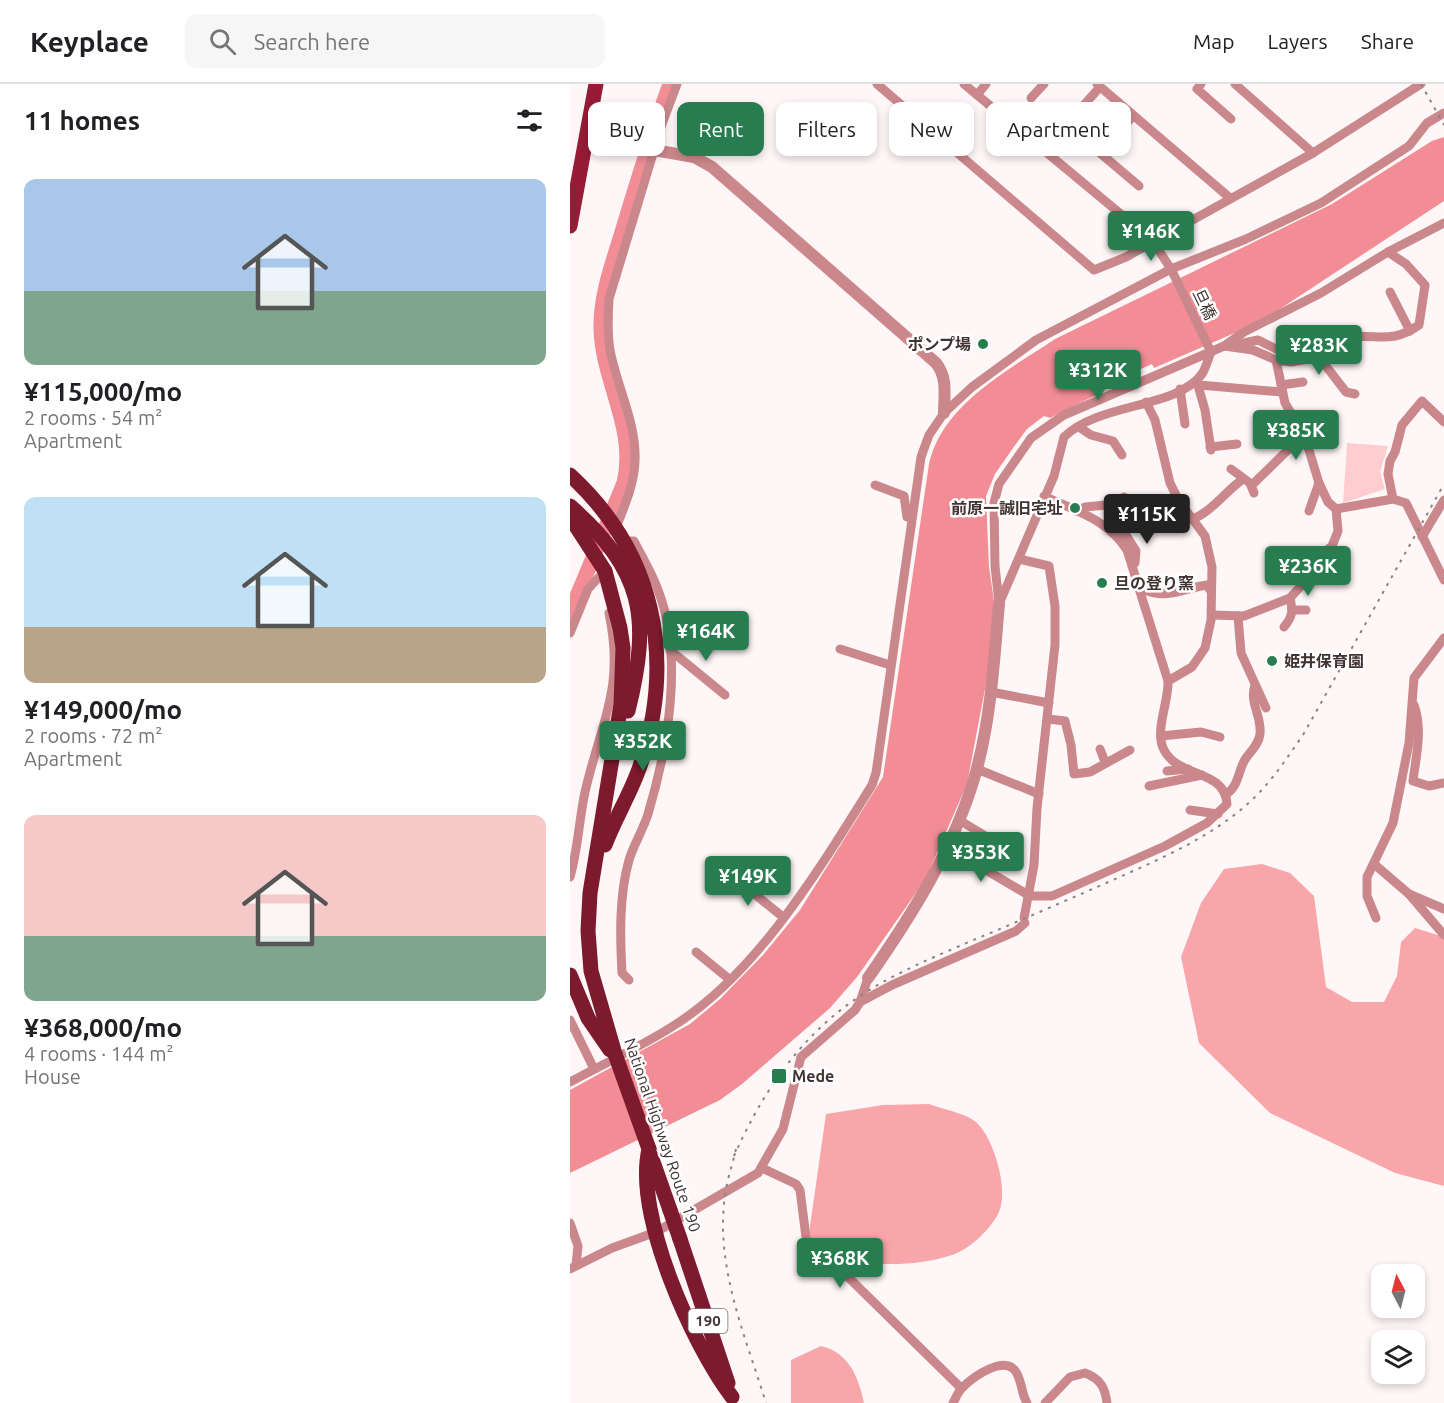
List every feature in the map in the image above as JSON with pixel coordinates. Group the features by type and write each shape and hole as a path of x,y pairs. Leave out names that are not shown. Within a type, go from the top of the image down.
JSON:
{"highway":[{"name":"National Highway Route 190","path":"570,475 614,531 641,575 654,624 657,686 653,715 640,767 594,873"},
{"path":"570,506 592,540"},
{"name":"National Highway Route 190","path":"570,517 592,540 620,628 623,666 621,704 610,761 588,921 591,971 615,1054 680,1239 733,1400"},
{"path":"570,523 592,540"},
{"path":"592,540 614,531 638,606 641,648 603,822"},
{"path":"570,975 588,1018 606,1046 615,1054"},
{"path":"649,1149 646,1163 649,1199 656,1232 690,1325 717,1377 733,1400"}],"main road":[{"path":"570,226 599,85"}],"street":[{"path":"665,118 677,84"},
{"path":"877,84 1094,270 1125,257 1152,240 1313,153 1421,84"},
{"name":"旦橋","path":"964,84 1152,240 1172,271 1210,350"},
{"path":"977,95 986,84"},
{"path":"1031,98 1044,84"},
{"path":"1201,84 1197,89 1231,119"},
{"path":"1235,84 1313,153"},
{"path":"1085,102 1099,85 1230,198"},
{"path":"570,1082 671,1028 708,1000 752,956 804,891 872,785 876,773 921,457 929,435 944,413 972,387 1036,340 1172,271 1321,203 1409,146 1427,123 1444,113"},
{"path":"1133,116 1100,153 1139,186"},
{"path":"665,152 694,157 712,167 936,363 943,371 945,383 944,413"},
{"path":"629,980 622,973 621,953 625,879 629,860 648,812 666,731 671,676 670,650 658,589 634,541 614,531 631,489 635,462 632,433 610,350 608,309 613,284 652,156"},
{"path":"860,1002 868,978 905,921 947,847 977,769 991,692 999,604 995,566 994,503 999,484 1031,438 1064,415 1210,350 1224,346 1244,332 1321,293 1388,252 1444,223"},
{"path":"1280,358 1320,340 1352,337 1384,339 1410,331 1419,325 1425,285 1406,264 1388,252"},
{"path":"1390,292 1410,331"},
{"path":"1224,346 1253,350 1280,358 1319,357 1346,392 1355,394"},
{"path":"1210,350 1203,373 1197,382 1211,449 1237,444"},
{"path":"1232,469 1253,489 1296,442 1298,436 1282,388 1280,358"},
{"path":"999,604 1054,476 1064,437 1099,415 1168,396 1197,382 1282,388 1303,382"},
{"path":"1180,389 1185,424"},
{"path":"1393,499 1388,474 1402,425 1422,401 1444,422"},
{"path":"1146,402 1155,420 1170,483 1179,501 1209,545 1212,567 1210,590 1212,615 1208,636 1199,658 1192,667 1168,681"},
{"path":"1281,449 1294,437 1292,417"},
{"path":"1212,615 1238,616 1290,598 1300,587 1310,563 1336,540 1338,525 1336,509 1328,502 1319,483 1305,437 1292,417"},
{"path":"1079,427 1091,435 1113,441 1122,455"},
{"path":"1193,519 1205,514 1226,491 1243,478"},
{"path":"1309,511 1319,483"},
{"path":"875,485 906,499 910,525"},
{"path":"947,847 1030,896 1041,898 1068,890 1186,836 1218,814 1227,804 1222,786 1168,756 1161,736 1168,681 1134,565 1115,533 1090,516 1044,496"},
{"path":"1076,511 1085,507 1106,505 1124,497"},
{"path":"1336,509 1393,499 1406,503 1444,580"},
{"path":"1422,537 1444,500"},
{"path":"1122,529 1136,551 1134,565"},
{"path":"573,1267 656,1232 726,1190 750,1179 762,1168 783,1129 801,1057 860,1002 892,985 1016,931 1024,921 1030,896 1048,719 1056,606 1049,566 1019,559"},
{"path":"570,633 588,589 602,570"},
{"path":"570,877 577,854 586,789 612,702 614,685 613,635 602,570"},
{"path":"1141,590 1155,595 1175,594 1207,585 1210,590"},
{"path":"1284,627 1292,618 1290,598"},
{"path":"1293,610 1306,610"},
{"path":"1238,616 1238,643 1266,708"},
{"path":"1376,918 1366,886 1367,876 1393,823 1409,743 1412,700 1418,670 1442,644"},
{"path":"840,649 890,665"},
{"path":"670,650 725,695"},
{"path":"1226,794 1230,792 1240,774 1244,760 1259,738 1259,714 1254,708 1255,685"},
{"path":"991,692 1049,703"},
{"path":"1412,700 1418,716 1413,781 1429,786 1444,783"},
{"path":"1048,719 1065,722 1071,745 1074,774 1090,772 1130,750"},
{"path":"1161,736 1201,732 1220,737"},
{"path":"1100,750 1105,762"},
{"path":"977,769 1039,794"},
{"path":"1167,771 1188,769"},
{"path":"1149,786 1203,775"},
{"path":"1190,810 1218,814"},
{"path":"959,820 1012,852"},
{"path":"1374,864 1409,894 1444,935"},
{"path":"731,875 783,917"},
{"path":"1409,894 1444,909"},
{"path":"696,952 729,979"},
{"path":"570,1020 594,1069"},
{"path":"762,1168 796,1184 800,1190 809,1261 816,1266 847,1276 961,1388"},
{"path":"570,1223 578,1246 573,1267"},
{"path":"953,1403 961,1388 987,1369 1010,1366 1016,1370 1027,1403"},
{"path":"1045,1403 1070,1377 1085,1373 1100,1381 1107,1403"}],"shaded area":[{"path":"1444,137 1444,201 1260,322 1154,368 1152,364 1096,389 1098,394 1050,418 1044,416 1027,429 995,474 986,496 989,567 994,601 988,673 967,784 925,880 857,977 830,1008 742,1084 720,1100 570,1173 570,1090 690,1024 720,999 763,955 800,910 883,777 929,464 936,443 947,424 979,391 1055,339 1332,204 1432,141"},
{"path":"1347,443 1388,446 1380,472 1385,489 1343,503"},
{"path":"1262,864 1290,873 1314,896 1326,987 1352,1002 1384,1002 1397,976 1401,942 1415,928 1444,937 1444,1186 1395,1173 1270,1113 1199,1043 1181,957 1201,903 1224,869"},
{"path":"929,1104 976,1122 989,1140 998,1165 1002,1191 999,1212 991,1225 966,1248 935,1260 885,1264 816,1258 809,1233 826,1114 883,1105"},
{"path":"821,1346 839,1354 851,1367 864,1403 791,1403 791,1360"}],"waterway":[{"path":"570,613 624,483 627,463 626,444 603,350 602,305 614,256 670,84"}],"railway":[{"path":"1421,84 1444,125"},
{"path":"734,1156 768,1092 797,1053 831,1018 864,993 909,969 1186,846 1206,835 1242,809 1259,793 1303,735 1444,484"},
{"path":"736,1149 726,1190 723,1217 727,1271 733,1298 766,1403"}],"place":[{"name":"ポンプ場","path":"983,344"},
{"name":"前原一誠旧宅址","path":"1075,508"},
{"name":"旦の登り窯","path":"1102,583"},
{"name":"姫井保育園","path":"1272,661"},
{"name":"Mede","path":"779,1076"}]}
